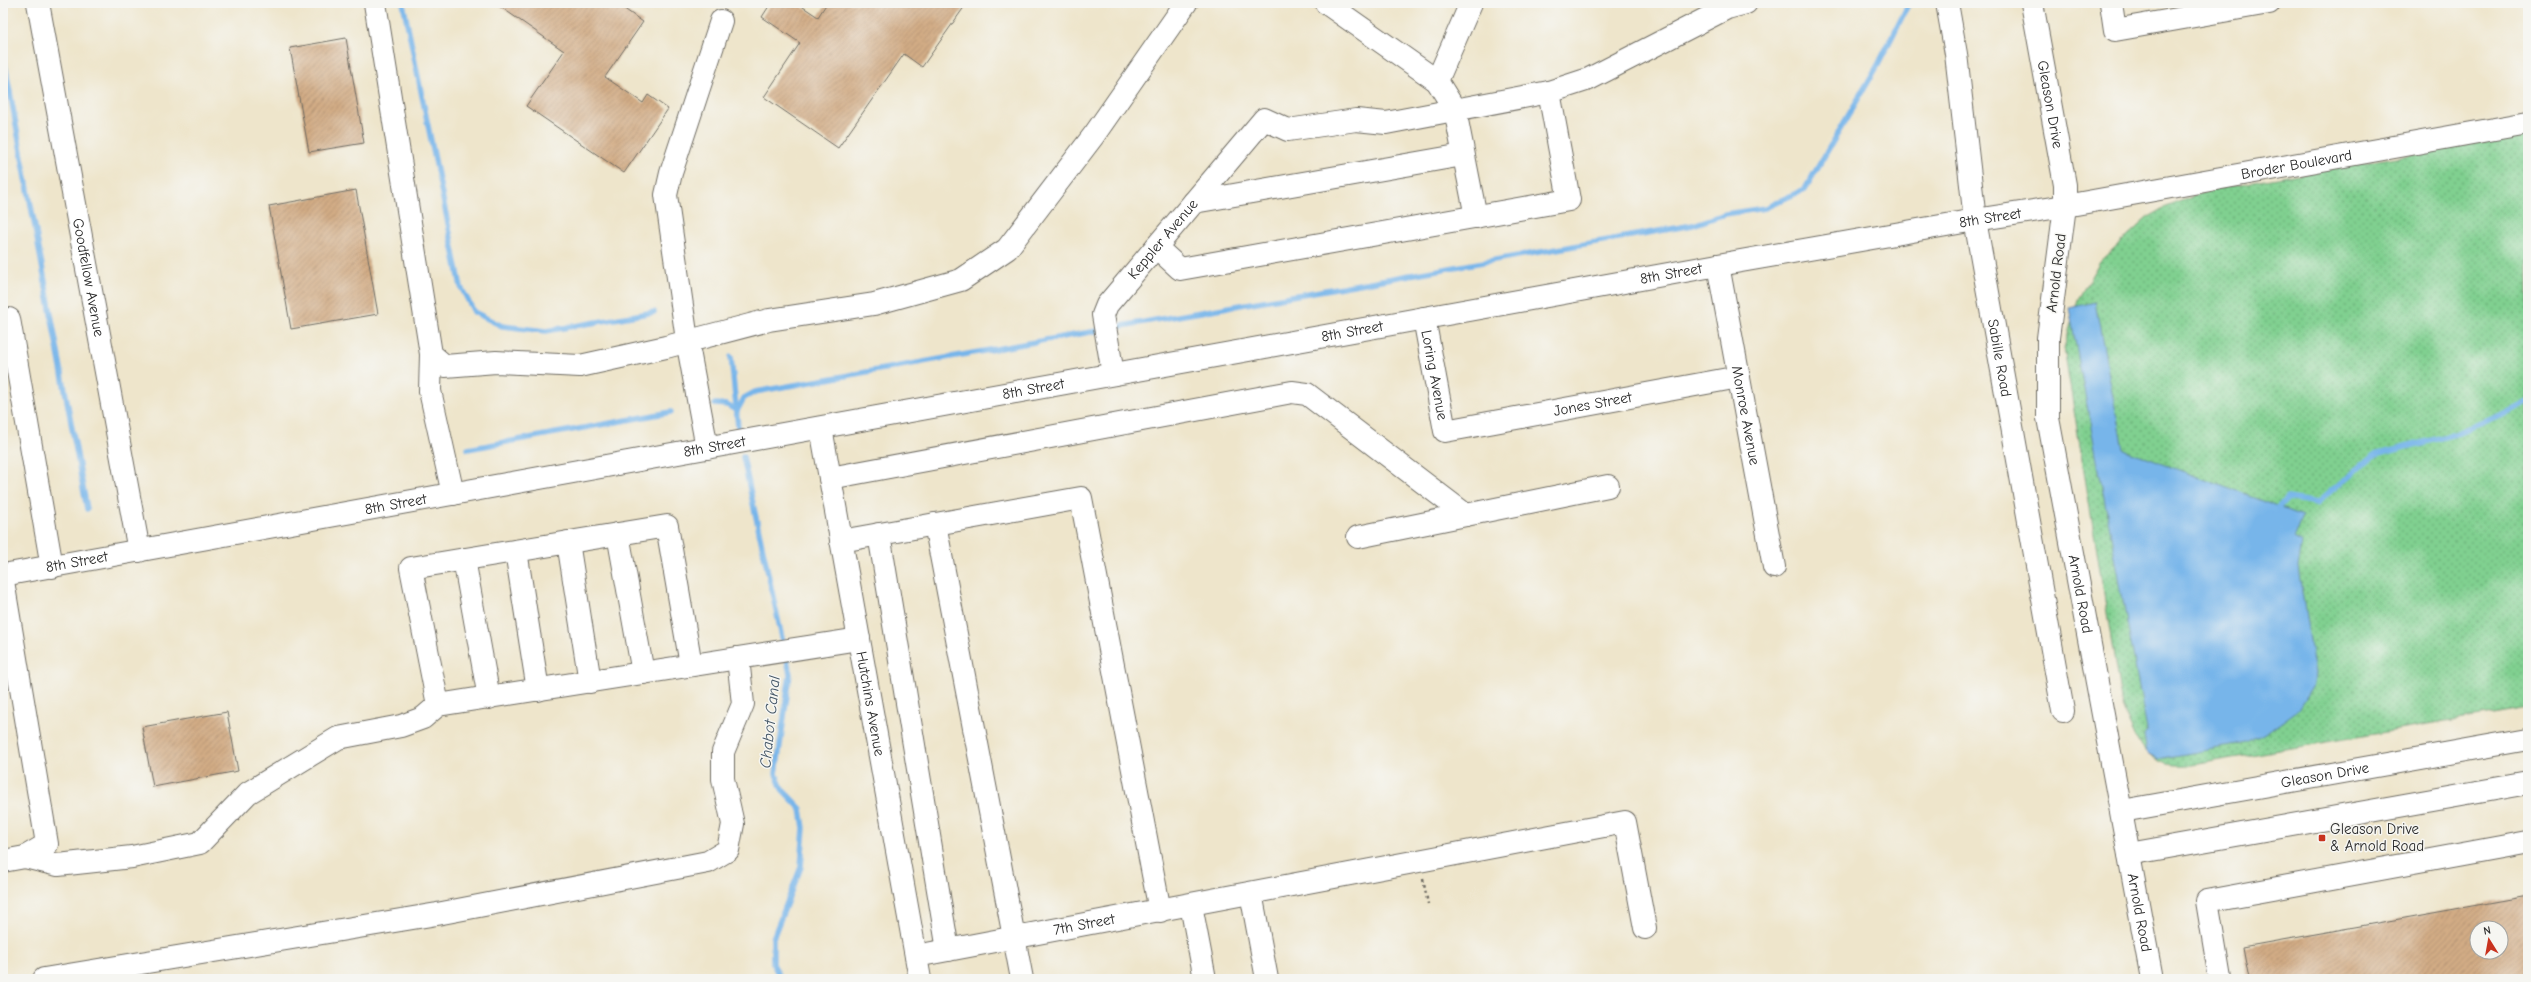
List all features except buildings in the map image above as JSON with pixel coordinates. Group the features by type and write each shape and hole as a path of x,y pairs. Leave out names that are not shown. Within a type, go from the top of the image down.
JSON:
{"street":[{"name":"Goodfellow Avenue","path":"38,3 139,551"},
{"path":"375,3 431,354 430,391 453,494"},
{"path":"431,354 445,366 496,362 580,366 666,347 687,340 770,320 874,304 961,280 1007,249 1094,135 1186,3"},
{"path":"1326,3 1437,81 1455,110 1476,217"},
{"path":"1437,81 1471,3"},
{"name":"Sabille Road","path":"1947,3 1956,54 1975,220 2063,710"},
{"name":"Gleason Drive","path":"2032,3 2065,185 2064,206"},
{"path":"2110,3 2115,30 2269,3"},
{"path":"1455,110 1549,92 1588,79 1733,5"},
{"path":"707,448 687,340 666,195 671,173 721,21"},
{"path":"1156,247 1180,269 1569,200 1549,92"},
{"name":"Keppler Avenue","path":"1113,374 1103,314 1107,305 1264,119 1288,130 1356,120 1386,124 1455,110"},
{"name":"Broder Boulevard","path":"2064,206 2528,123"},
{"path":"1194,202 1463,155"},
{"name":"8th Street","path":"3,575 1718,265 2064,206"},
{"name":"Arnold Road","path":"2064,206 2048,338 2048,418 2152,979"},
{"name":"Monroe Avenue","path":"1718,265 1774,567"},
{"name":"Loring Avenue","path":"1424,318 1445,431"},
{"path":"9,319 52,567"},
{"name":"Jones Street","path":"1445,431 1739,377"},
{"path":"830,478 1292,392 1307,394 1466,515"},
{"name":"Hutchins Avenue","path":"821,428 920,979"},
{"path":"1358,537 1608,486"},
{"path":"841,541 1081,498 1160,912"},
{"path":"935,524 1022,979"},
{"path":"438,706 411,568 568,542 667,526 691,665"},
{"path":"618,534 643,673"},
{"path":"879,534 948,950"},
{"path":"568,542 590,682"},
{"path":"516,551 538,690"},
{"path":"464,559 489,698"},
{"path":"3,581 47,844 25,857 3,861"},
{"path":"25,857 58,865 132,857 200,843 248,793 338,738 401,726 423,718 438,706 859,639"},
{"path":"44,979 437,914 708,862 728,850 733,824 724,779 723,752 742,704 738,658"},
{"name":"Gleason Drive","path":"2122,811 2528,739"},
{"path":"2129,854 2528,783"},
{"name":"7th Street","path":"916,956 1160,912 1251,893 1625,822 1645,928"},
{"path":"2220,979 2207,901 2528,842"},
{"path":"1251,893 1267,979"},
{"path":"1192,905 1205,979"}],"path":[{"path":"1420,861 1428,904"}],"green space":[{"path":"2528,134 2528,708 2192,765 2171,765 2156,759 2149,754 2137,739 2122,706 2064,348 2078,299 2100,261 2147,218 2168,206 2213,189"}],"water":[{"path":"2095,302 2123,449 2302,516 2293,539 2302,544 2298,567 2315,673 2314,684 2298,710 2268,732 2247,743 2158,759 2147,753 2144,735 2147,730 2069,308"}],"waterway":[{"path":"3,9 4,3"},
{"path":"403,3 461,287 474,312 502,326 546,331 654,312"},
{"path":"1110,328 1693,225 1725,214 1765,208 1805,189 1878,65 1909,3"},
{"path":"3,54 87,509"},
{"path":"737,411 744,398 755,392 1102,330"},
{"path":"731,357 738,427"},
{"path":"2275,512 2288,498 2317,503 2372,456 2455,434 2528,403"},
{"path":"715,404 727,405 737,411"},
{"path":"468,449 671,412"},
{"name":"Chabot Canal","path":"743,457 784,647"},
{"name":"Chabot Canal","path":"781,979 773,964 773,938 801,867 804,828 801,809 782,789 776,774 790,674 786,655"}],"place":[{"name":"Gleason Drive & Arnold Road","path":"2322,838"}]}
